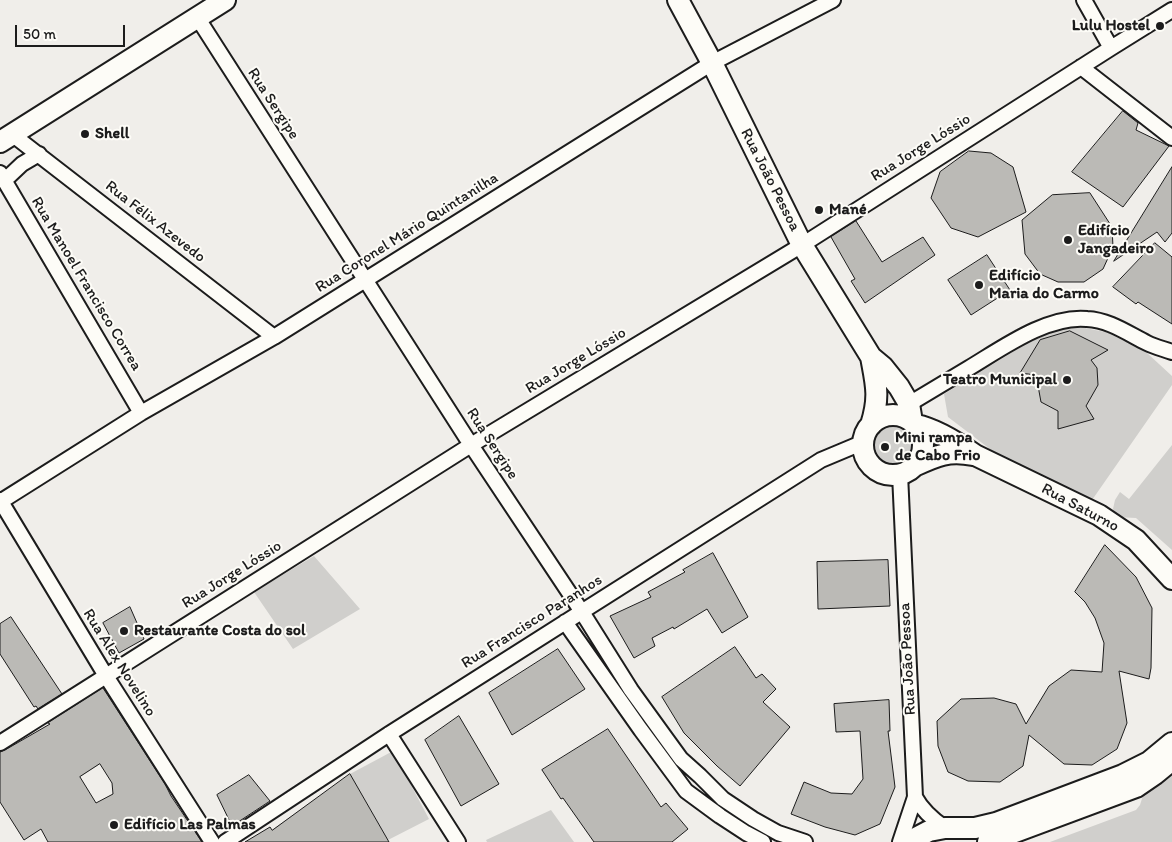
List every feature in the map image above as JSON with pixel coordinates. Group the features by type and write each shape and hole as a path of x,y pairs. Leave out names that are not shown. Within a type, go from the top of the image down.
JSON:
{"street":[{"path":"6,138 225,0"},
{"name":"Rua João Pessoa","path":"678,0 712,63 802,244 871,356 891,376 913,417"},
{"name":"Rua Coronel Mário Quintanilha","path":"0,501 141,412 274,337 712,63 833,0"},
{"path":"1084,0 1111,48"},
{"name":"Rua Jorge Lóssio","path":"0,743 471,445 802,244 1172,10"},
{"name":"Rua Sergipe","path":"197,17 471,445 582,612 631,690 664,737 682,759 723,800 778,833 805,842"},
{"path":"1081,67 1172,138"},
{"name":"Rua Félix Azevedo","path":"6,138 39,154 274,337"},
{"path":"2,177 39,154"},
{"name":"Rua Manoel Francisco Correa","path":"2,177 141,412"},
{"path":"913,417 923,438 922,453 907,470 890,474 881,472 867,460 864,451 867,433 878,419 896,415 913,417 1011,343 1032,332 1070,319 1087,318 1122,329 1148,343 1172,352"},
{"name":"Rua João Pessoa","path":"867,433 876,410 877,399 877,388 871,356"},
{"name":"Rua Saturno","path":"913,417 974,455 1099,515 1136,540 1172,579"},
{"name":"Rua Francisco Paranhos","path":"225,842 389,734 821,460 867,433"},
{"name":"Rua Saturno","path":"907,470 930,458 946,453 974,455"},
{"name":"Rua João Pessoa","path":"900,842 915,796 907,470"},
{"name":"Rua Alex Novelino","path":"0,501 106,676 212,842"},
{"path":"566,622 635,723 686,791 720,816 763,842"},
{"path":"389,734 458,842"},
{"path":"908,842 929,831 944,828 974,828 996,823 1123,775 1149,762 1172,743"},
{"path":"988,842 1136,786 1156,774 1172,760"},
{"path":"686,791 700,776"},
{"path":"915,796 919,805 944,828"}],"shaded area":[{"path":"1070,325 1133,340 1172,376 1172,385 1090,503 1007,462 948,417 944,394 1029,342"},
{"path":"893,425 908,431 914,446 908,461 893,467 878,461 872,446 878,431"},
{"path":"1172,445 1172,550 1136,518 1116,517 1113,509 1115,500 1120,492 1129,499"},
{"path":"314,556 360,609 293,649 254,592"},
{"path":"393,751 429,819 388,840 350,774"},
{"path":"1172,771 1172,842 1050,842 1136,810 1140,805 1145,789"},
{"path":"551,810 574,842 487,842 486,840"}],"building":[{"path":"1123,111 1138,123 1136,130 1169,146 1123,207 1072,172"},
{"path":"969,151 991,153 1013,167 1026,212 978,237 951,228 931,198 940,172"},
{"path":"1172,167 1172,233 1165,242 1157,232 1114,261"},
{"name":"Edifício Jangadeiro","path":"1090,193 1112,227 1113,247 1103,269 1084,282 1058,282 1040,274 1025,254 1022,220 1052,195"},
{"path":"856,221 882,262 923,237 935,255 865,303 851,281 855,279 831,237"},
{"path":"1155,243 1172,257 1172,324 1138,302 1136,304 1113,287"},
{"name":"Edifício Maria do Carmo","path":"987,255 1010,290 971,315 948,280"},
{"name":"Teatro Municipal","path":"1070,331 1108,350 1091,360 1097,368 1098,385 1086,406 1094,419 1058,429 1058,411 1041,402 1036,375 1020,373 1040,340"},
{"path":"1105,545 1136,577 1152,608 1151,668 1149,679 1119,671 1127,723 1117,749 1092,765 1064,764 1029,735 1023,766 1000,782 968,781 948,772 938,746 937,721 961,699 994,698 1016,704 1026,724 1049,686 1071,670 1102,672 1104,643 1095,618 1085,602 1075,592"},
{"path":"713,553 748,617 722,633 707,609 674,629 673,627 652,638 655,646 634,658 610,616 651,597 648,592 685,572 683,570"},
{"path":"888,560 890,606 818,609 817,562"},
{"name":"Restaurante Costa do sol","path":"130,607 144,639 119,653 103,623"},
{"path":"11,617 62,694 38,709 36,706 34,707 0,654 0,624"},
{"path":"735,647 756,678 762,674 776,689 763,702 790,727 740,786 684,733 662,697"},
{"path":"558,649 585,689 512,735 489,693"},
{"path":"103,688 202,842 48,842 41,829 24,840 0,802 0,752 50,724 48,723","holes":["100,764 112,783 113,794 96,803 80,777"]},
{"path":"889,700 890,731 888,731 895,787 880,824 855,835 825,827 791,814 804,782 831,793 852,794 863,779 860,731 836,732 834,704"},
{"path":"459,716 499,784 461,806 425,740"},
{"path":"608,729 661,807 666,803 688,829 672,842 594,842 563,798 561,799 542,770"},
{"path":"350,774 389,842 245,842 270,827 272,830"},
{"path":"249,775 270,801 232,826 217,795"}],"place":[{"name":"Lulu Hostel","path":"1160,26"},
{"name":"Shell","path":"85,134"},
{"name":"Mané","path":"819,210"},
{"name":"Edifício Jangadeiro","path":"1068,240"},
{"name":"Edifício Maria do Carmo","path":"979,285"},
{"name":"Teatro Municipal","path":"1067,380"},
{"name":"Mini rampa de Cabo Frio","path":"885,447"},
{"name":"Restaurante Costa do sol","path":"124,631"},
{"name":"Edifício Las Palmas","path":"114,825"}]}
